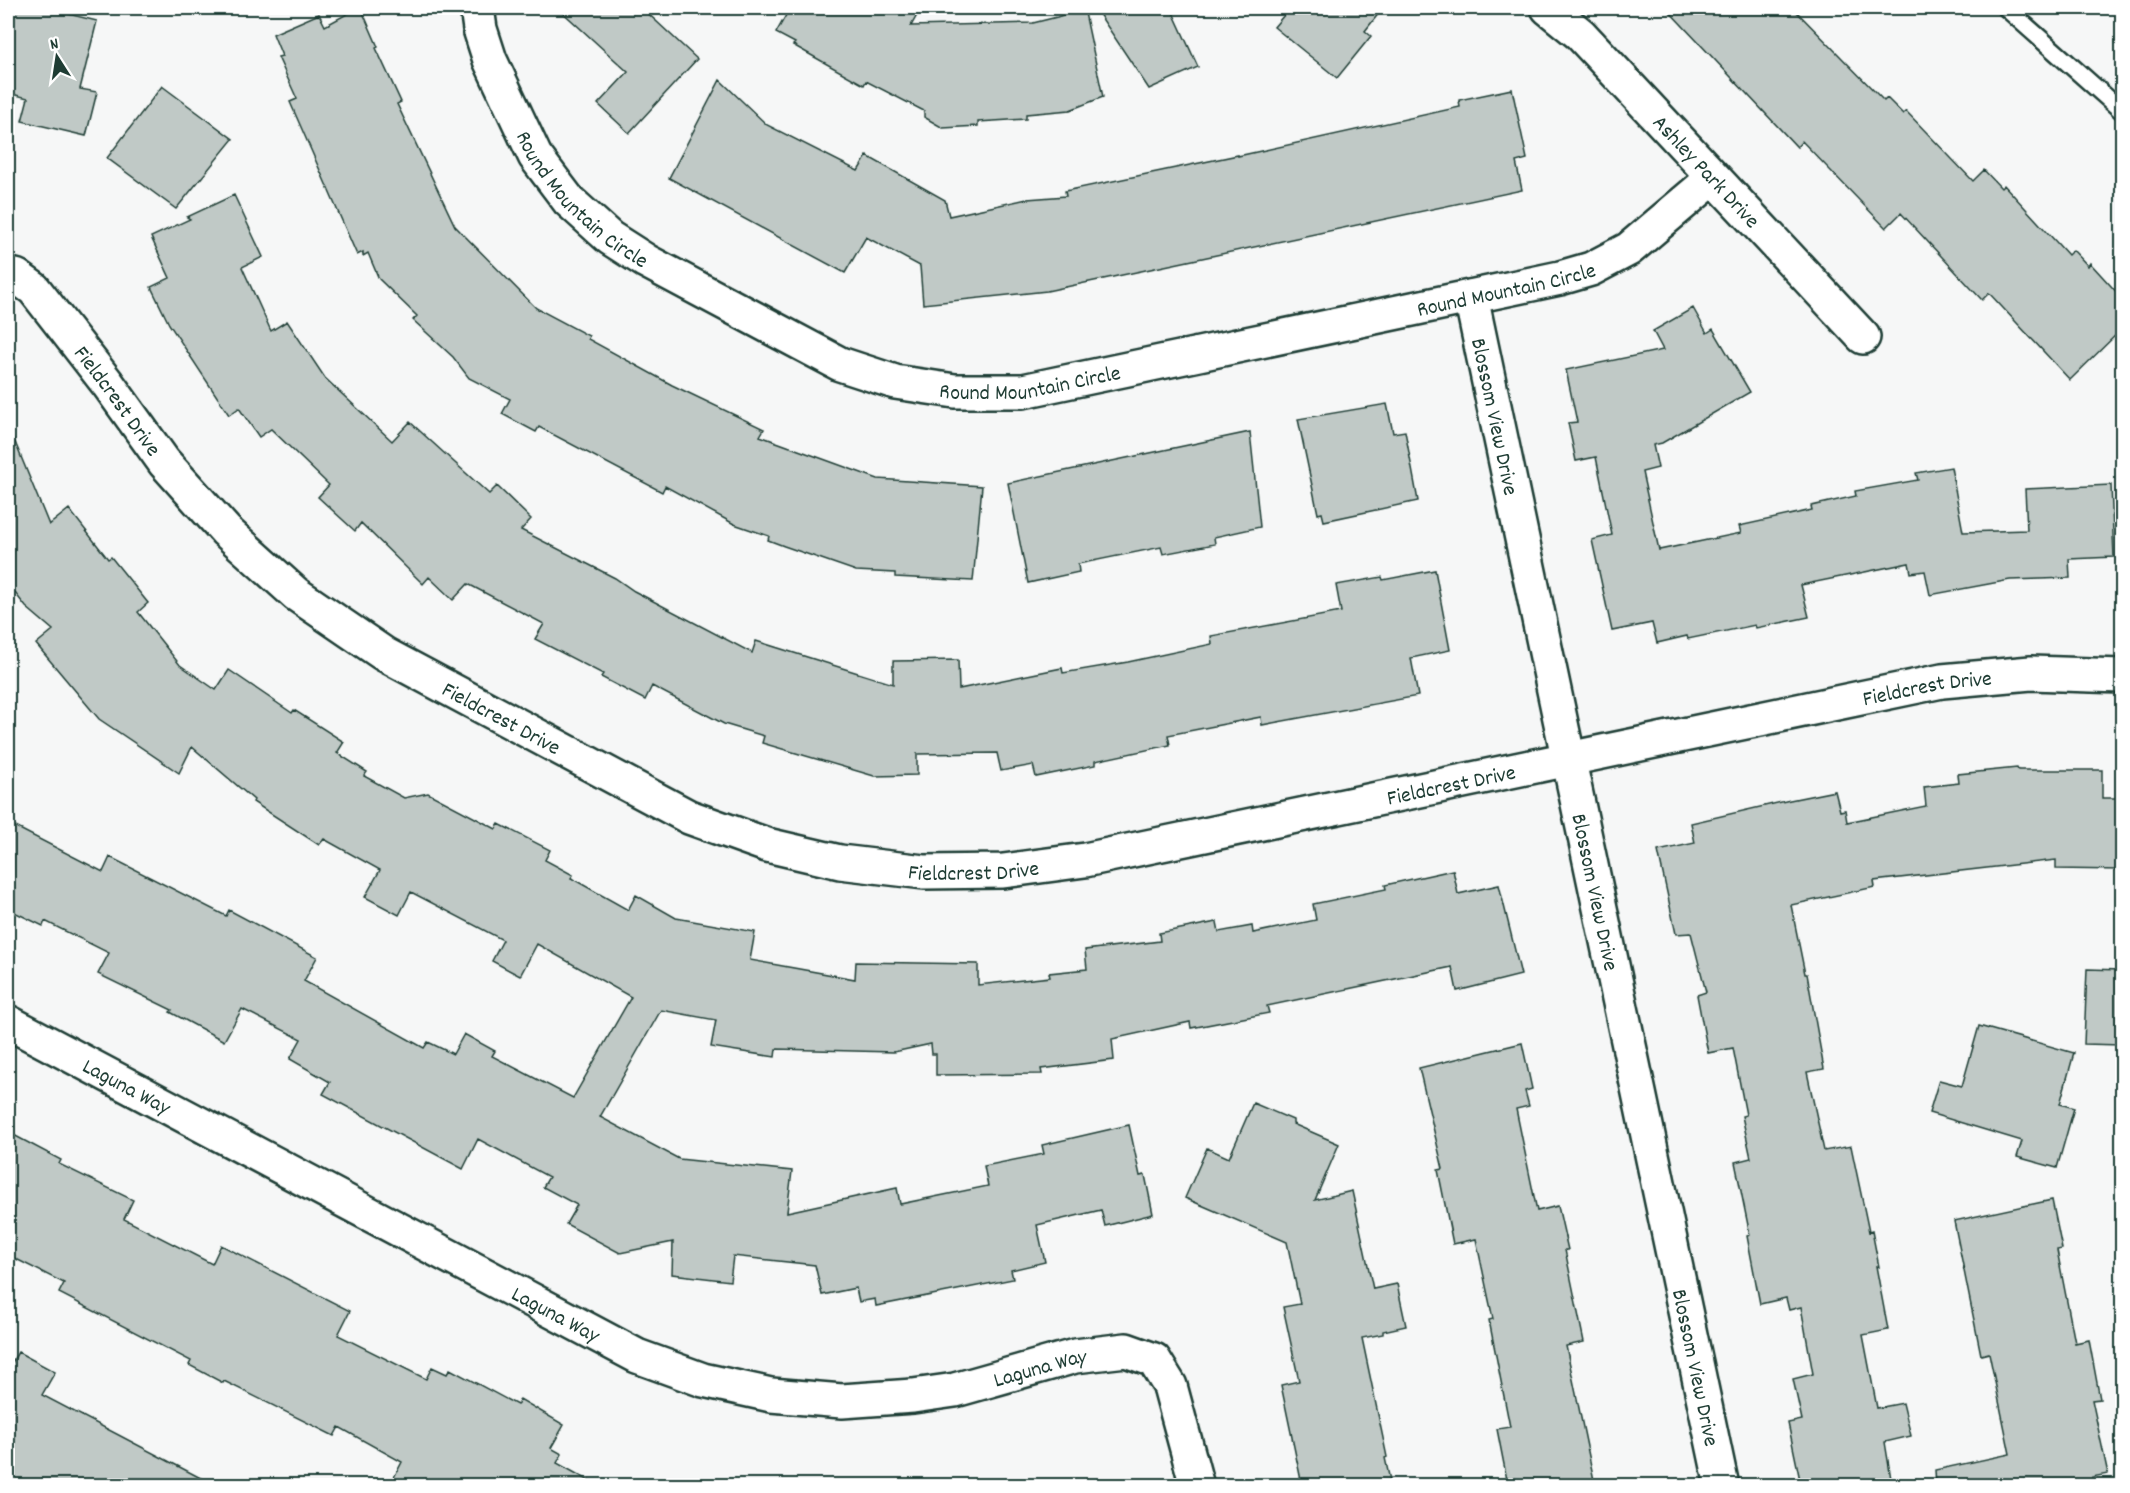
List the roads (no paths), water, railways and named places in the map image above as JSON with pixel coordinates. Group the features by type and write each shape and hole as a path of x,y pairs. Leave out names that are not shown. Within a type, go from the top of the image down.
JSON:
{"street":[{"name":"Round Mountain Circle","path":"477,8 480,29 490,60 535,156 569,201 610,238 646,261 840,364 895,382 955,391 1023,391 1560,278 1591,269 1629,249 1713,178"},
{"name":"Ashley Park Drive","path":"1548,8 1580,34 1863,337"},
{"name":"Fieldcrest Drive","path":"12,275 34,289 108,384 164,462 226,531 296,594 405,666 689,817 767,845 840,862 924,872 1003,871 1085,860 1942,681 2031,674 2122,676"},
{"name":"Blossom View Drive","path":"1471,297 1722,1485"},
{"name":"Laguna Way","path":"8,1022 637,1356 703,1380 771,1395 842,1401 913,1396 955,1390 1075,1356 1126,1350 1154,1360 1170,1386 1197,1485"}],"lane":[{"path":"2006,8 2122,111"}]}
